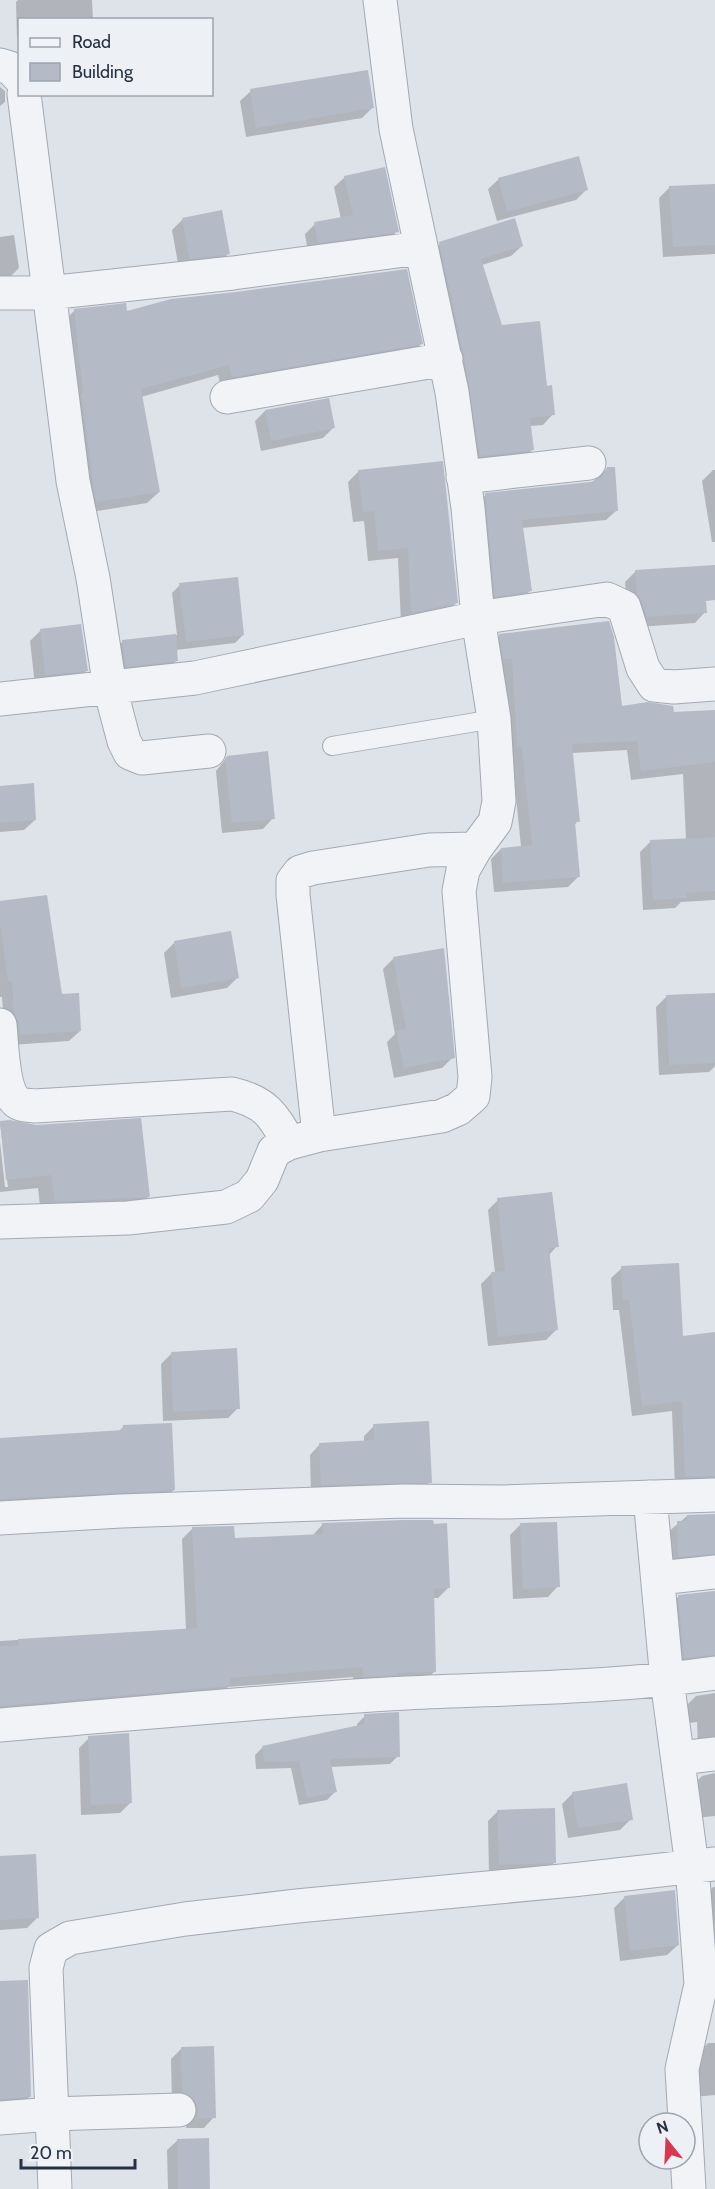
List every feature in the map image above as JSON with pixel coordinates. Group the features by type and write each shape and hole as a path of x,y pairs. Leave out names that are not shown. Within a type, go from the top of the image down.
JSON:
{"street":[{"path":"0,1222 128,1218 226,1207 249,1196 262,1180 274,1151 304,1139 442,1116 458,1109 473,1096 475,1077 459,891 463,870 495,822 499,801 494,719 478,618 464,477 446,359 420,248 396,129 381,0"},
{"path":"0,65 10,68 18,76"},
{"path":"24,96 73,481 93,578 110,688 124,741 130,753 142,758 209,751"},
{"path":"0,293 48,293 233,273 420,248"},
{"path":"227,397 446,359"},
{"path":"464,477 589,463"},
{"path":"0,699 195,678 478,618 607,599 624,607 643,668 654,685 675,687 715,684"},
{"path":"304,1139 293,881 300,872 351,860 429,850 475,849"},
{"path":"0,1024 6,1081 11,1095 19,1104 35,1106 232,1094 247,1097 304,1139"},
{"path":"0,1518 121,1511 404,1501 504,1502 715,1495"},
{"path":"650,1497 667,1680 679,1758 704,1865 701,1984 682,2069 689,2189"},
{"path":"659,1578 715,1572"},
{"path":"0,1725 407,1693 540,1689 667,1680 715,1673"},
{"path":"679,1758 715,1754"},
{"path":"55,2189 46,1968 51,1949 70,1938 185,1919 297,1905 704,1865"},
{"path":"0,2118 179,2110"}],"lane":[{"path":"332,746 494,719"}],"building":[{"path":"368,70 374,108 256,128 250,89"},
{"path":"579,156 588,190 507,212 498,178"},
{"path":"385,167 399,232 318,243 314,222 353,215 344,176"},
{"path":"715,184 715,245 673,247 669,186"},
{"path":"222,210 230,254 189,259 182,218"},
{"path":"515,218 523,246 481,259 502,325 540,321 547,386 552,385 555,415 530,418 534,450 480,456 464,355 439,242"},
{"path":"407,269 423,344 232,377 229,365 141,389 160,492 96,502 81,394 83,393 74,309 126,303 127,311 171,299"},
{"path":"329,398 335,428 271,441 265,410"},
{"path":"443,461 458,603 411,613 408,548 378,551 374,511 363,512 358,470"},
{"path":"607,467 615,467 618,511 522,520 532,591 495,597 485,493 591,482 601,478"},
{"path":"715,565 715,600 706,601 707,613 647,617 637,594 635,570"},
{"path":"238,577 244,635 186,642 179,583"},
{"path":"609,621 614,637 622,706 648,702 673,706 674,712 715,710 715,762 641,771 637,741 572,744 580,822 575,822 580,877 503,883 501,848 532,845 522,747 517,747 512,659 503,659 499,634"},
{"path":"81,624 88,671 45,675 40,629"},
{"path":"176,634 178,661 126,667 122,640"},
{"path":"268,751 275,819 232,823 225,760 227,756"},
{"path":"34,783 36,820 0,823 0,786"},
{"path":"715,837 715,891 687,893 687,898 653,900 650,840"},
{"path":"47,895 62,994 79,993 81,1031 20,1035 19,1023 14,1013 12,981 8,981 0,923 0,901"},
{"path":"231,931 239,978 181,988 174,941"},
{"path":"444,948 455,1058 404,1068 396,1030 406,1029 393,957"},
{"path":"715,993 715,1063 669,1065 666,995"},
{"path":"141,1118 150,1197 55,1202 51,1175 6,1180 0,1121 10,1120 36,1125"},
{"path":"552,1192 559,1247 549,1248 558,1330 498,1337 491,1272 505,1271 497,1198"},
{"path":"679,1263 683,1336 715,1332 715,1476 685,1477 682,1401 642,1406 629,1300 623,1300 621,1266"},
{"path":"237,1348 240,1409 173,1412 171,1352"},
{"path":"429,1421 432,1483 321,1485 319,1443 374,1440 373,1424"},
{"path":"172,1423 175,1490 0,1499 0,1438 123,1430 123,1425"},
{"path":"715,1514 715,1554 678,1557 677,1521 687,1521 687,1515"},
{"path":"433,1520 434,1524 447,1523 450,1588 434,1589 436,1672 363,1677 363,1667 230,1678 230,1686 0,1706 0,1646 19,1646 18,1639 197,1628 192,1527 234,1526 235,1538 323,1534 322,1523"},
{"path":"557,1522 560,1587 523,1589 520,1523"},
{"path":"715,1591 715,1655 684,1658 678,1595"},
{"path":"399,1712 400,1757 330,1759 337,1792 307,1798 299,1761 264,1762 262,1746 364,1724 364,1714"},
{"path":"129,1733 132,1803 91,1805 88,1736"},
{"path":"627,1783 633,1820 578,1828 572,1792"},
{"path":"555,1808 556,1863 499,1865 497,1810"},
{"path":"36,1854 39,1918 0,1920 0,1856"},
{"path":"675,1890 679,1945 630,1951 624,1896"},
{"path":"28,1980 31,2097 0,2099 0,1981"},
{"path":"214,2046 216,2118 196,2119 198,2110 195,2101 182,2092 181,2047"},
{"path":"209,2138 210,2189 178,2189 177,2139"}]}
